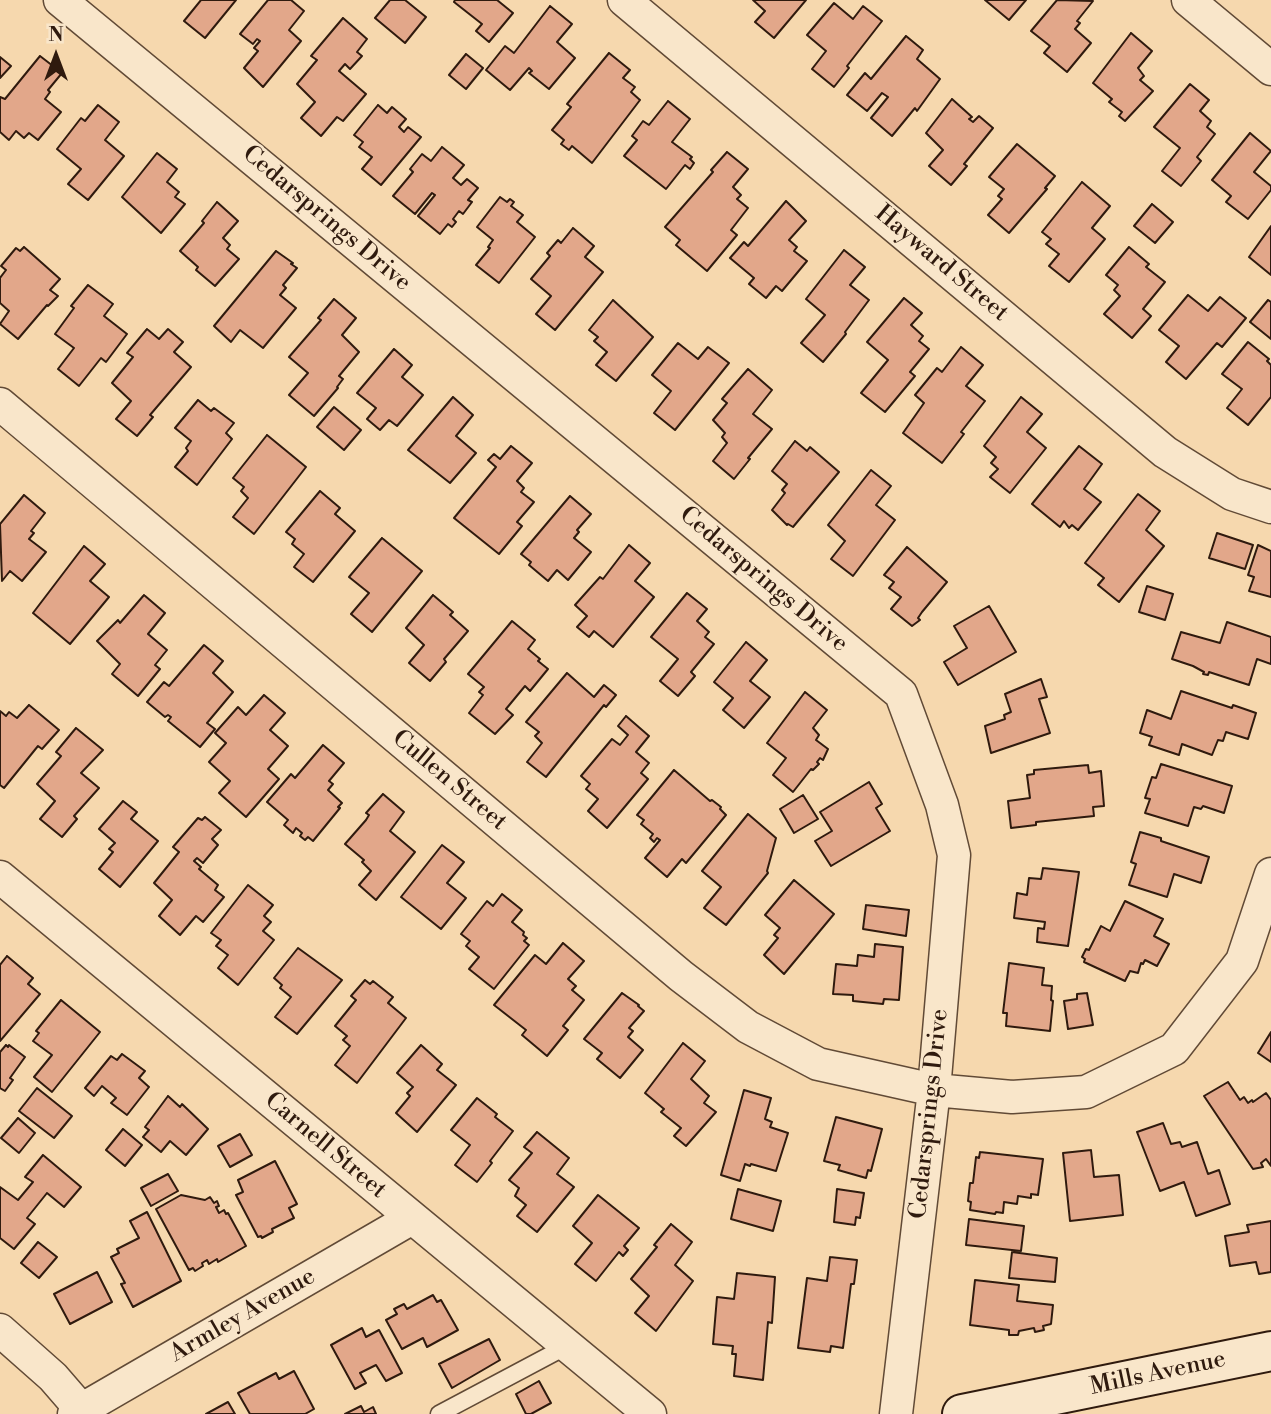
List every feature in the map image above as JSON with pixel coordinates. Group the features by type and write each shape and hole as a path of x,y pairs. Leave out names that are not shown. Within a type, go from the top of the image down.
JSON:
{"street":[{"name":"Cedarsprings Drive","path":"60,0 901,694 942,805 954,855 934,1090 896,1414"},
{"name":"Hayward Street","path":"624,0 1165,452 1232,494 1271,507"},
{"path":"1188,0 1271,69"},
{"name":"Cullen Street","path":"0,404 681,976 748,1027 818,1064 934,1090 1012,1097 1086,1092 1174,1049 1242,961 1271,874"},
{"name":"Carnell Street","path":"0,877 650,1414"},
{"name":"Armley Avenue","path":"80,1413 412,1218"},
{"path":"0,1329 53,1377 80,1413"},
{"name":"Mills Avenue","path":"962,1414 1271,1351"}],"lane":[{"path":"439,1414 567,1346"}],"building":[{"path":"201,0 236,0 205,38 184,21"},
{"path":"268,0 291,0 304,11 289,30 301,41 263,87 244,68 258,51 254,48 260,41 257,39 253,44 240,34"},
{"path":"390,0 405,0 426,17 405,43 375,18"},
{"path":"497,0 513,13 489,42 476,31 482,24 454,2"},
{"path":"753,0 806,0 774,38 755,22 765,11"},
{"path":"985,0 1026,0 1009,20"},
{"path":"1057,0 1093,1 1077,21 1080,23 1075,29 1091,43 1067,72 1044,53 1050,46 1031,31"},
{"path":"834,3 853,19 863,6 882,21 834,87 812,69 826,51 807,35"},
{"path":"550,6 572,24 557,42 575,58 549,89 529,73 532,71 529,68 510,90 486,70 505,46 514,53"},
{"path":"343,18 367,39 357,52 362,56 350,69 345,64 339,71 366,94 343,121 337,117 321,136 301,118 315,102 297,84 317,60 311,56"},
{"path":"1131,33 1152,51 1138,68 1144,76 1140,80 1153,91 1125,121 1119,116 1122,112 1109,102 1112,99 1093,83"},
{"path":"906,36 923,50 917,59 940,79 917,111 915,108 892,136 871,118 888,97 882,93 867,111 847,95 865,73 871,79"},
{"path":"609,53 630,70 623,78 635,87 631,92 640,100 592,163 572,146 569,150 561,144 564,140 552,130 571,107 567,104"},
{"path":"466,54 483,68 466,89 449,75"},
{"path":"40,56 62,73 48,90 50,92 45,99 61,112 38,140 29,133 24,138 16,131 9,140 0,132 0,97 5,99"},
{"path":"0,57 11,66 0,78"},
{"path":"1190,84 1209,100 1200,111 1211,121 1207,127 1215,134 1197,157 1201,161 1181,186 1162,171 1180,148 1154,127"},
{"path":"952,99 972,117 969,119 973,122 979,116 993,128 951,185 929,166 943,150 926,133"},
{"path":"668,101 690,119 672,142 692,157 690,159 694,163 690,169 685,165 666,189 624,156 637,140 632,136 643,121 649,125"},
{"path":"98,105 119,122 105,140 124,156 88,200 68,184 81,169 57,149 81,118 85,121"},
{"path":"378,105 387,113 392,107 406,119 399,127 404,132 408,127 421,137 381,185 362,169 372,157 359,147 363,142 354,135"},
{"path":"1250,133 1271,151 1254,172 1271,186 1271,190 1248,219 1226,202 1231,196 1212,180"},
{"path":"1017,144 1055,176 1009,233 988,215 1002,199 998,196 1004,189 989,177"},
{"path":"442,147 464,165 453,178 461,185 467,179 478,188 468,200 472,202 463,214 459,211 453,219 456,222 452,227 448,224 440,234 418,216 435,195 432,193 415,214 393,196 413,172 410,169 422,154 431,161"},
{"path":"727,152 748,169 733,187 741,195 737,199 748,208 731,230 737,235 707,271 676,245 680,240 665,227"},
{"path":"157,153 177,169 167,182 179,192 175,197 185,204 161,233 122,197"},
{"path":"1082,182 1110,206 1092,228 1105,239 1069,282 1049,266 1059,254 1046,244 1051,239 1042,232"},
{"path":"500,197 507,202 510,199 514,202 511,206 523,215 517,222 535,237 499,283 476,265 493,240 477,227"},
{"path":"786,201 806,221 789,240 797,247 794,251 807,261 782,291 776,286 766,298 749,284 754,278 730,258 744,242 748,246"},
{"path":"217,202 238,221 223,238 230,245 227,249 239,259 215,286 196,270 198,267 180,251 204,223 202,221"},
{"path":"1152,204 1173,222 1155,243 1134,226"},
{"path":"1271,226 1271,275 1249,257"},
{"path":"573,228 594,246 585,257 603,272 555,330 536,314 551,296 531,279 550,256 547,253 558,240 561,243"},
{"path":"24,247 60,279 50,290 58,296 18,339 0,324 9,311 0,303 0,278 6,270 1,266 16,248 20,251"},
{"path":"1129,247 1149,264 1146,267 1165,282 1143,309 1151,316 1132,338 1104,314 1120,296 1114,290 1118,285 1106,275"},
{"path":"844,250 865,267 850,285 869,300 823,362 801,343 825,315 806,299"},
{"path":"276,251 297,268 283,285 286,288 280,295 296,308 263,348 240,330 231,342 214,326"},
{"path":"88,285 113,304 104,316 127,334 106,362 101,358 79,386 58,369 74,348 55,334 74,308 71,306"},
{"path":"1188,295 1208,311 1220,297 1246,318 1222,347 1217,343 1186,379 1166,362 1179,346 1159,330"},
{"path":"904,298 922,313 911,325 923,336 919,341 929,349 910,372 915,376 885,412 861,393 888,360 867,342"},
{"path":"334,299 356,318 342,335 359,352 339,376 343,379 338,388 314,416 289,395 308,373 289,357 321,320 318,318"},
{"path":"613,300 653,337 616,381 596,365 607,352 594,341 598,337 589,330"},
{"path":"1268,300 1271,302 1271,339 1250,322"},
{"path":"147,329 159,339 168,329 183,342 174,352 191,367 150,415 153,417 137,436 116,419 131,401 112,383 133,357 127,353"},
{"path":"1248,342 1269,359 1267,361 1271,365 1271,397 1248,425 1227,408 1242,389 1222,374"},
{"path":"678,343 698,359 708,347 729,363 675,430 654,413 671,391 652,375"},
{"path":"961,347 983,365 966,386 985,401 942,463 903,433 924,403 915,395 937,368 942,372"},
{"path":"394,349 412,365 402,377 423,395 397,426 389,420 380,430 367,419 376,408 357,393"},
{"path":"748,369 772,390 753,414 772,429 734,479 713,461 727,443 722,437 725,433 713,420 727,403 722,399"},
{"path":"453,397 473,415 456,436 476,453 450,483 408,450"},
{"path":"1021,397 1042,414 1027,432 1046,448 1010,493 990,477 998,469 991,463 996,457 984,446"},
{"path":"198,400 211,411 214,408 234,423 226,433 232,439 197,485 175,467 188,451 186,448 191,441 175,428"},
{"path":"334,407 361,430 344,450 317,427"},
{"path":"267,435 306,467 254,534 233,517 248,498 241,491 244,487 233,478"},
{"path":"795,441 807,451 810,447 839,472 793,527 787,525 772,510 785,493 782,490 787,484 772,471"},
{"path":"511,446 532,463 517,481 524,488 521,492 534,502 517,522 522,526 499,554 454,518 496,467 488,460 494,454 500,459"},
{"path":"1079,446 1102,464 1084,489 1101,502 1078,530 1072,525 1069,528 1064,521 1060,527 1032,504"},
{"path":"871,470 891,486 876,505 895,520 853,576 831,559 845,541 828,525"},
{"path":"320,491 340,508 335,514 355,531 313,582 294,567 304,554 292,544 295,539 286,532"},
{"path":"1138,494 1160,511 1146,530 1164,546 1119,602 1098,585 1104,578 1085,563"},
{"path":"24,495 45,513 31,531 34,533 29,539 46,552 22,581 10,571 2,581 0,524"},
{"path":"570,496 591,514 577,530 579,532 574,538 591,552 568,580 557,570 548,581 529,565 531,562 521,554"},
{"path":"1217,533 1253,545 1245,569 1209,558"},
{"path":"382,538 422,571 372,632 351,614 369,593 349,577"},
{"path":"629,545 650,563 635,581 654,597 613,647 594,631 589,637 577,627 587,616 575,605 600,577 603,579"},
{"path":"1258,545 1271,551 1271,597 1249,591 1254,577 1248,575"},
{"path":"84,546 105,564 90,581 109,597 70,644 33,613"},
{"path":"907,547 947,582 922,612 918,618 920,620 912,626 891,609 901,597 889,588 894,582 884,575"},
{"path":"1147,586 1173,594 1165,620 1139,612"},
{"path":"687,593 707,609 697,621 709,632 705,637 714,644 691,672 695,676 678,696 660,681 678,659 651,637"},
{"path":"144,595 165,613 148,634 167,650 155,665 160,669 138,696 112,674 120,664 97,641 118,620 120,623"},
{"path":"433,595 453,612 450,615 468,631 444,659 446,662 430,681 409,663 424,645 406,628"},
{"path":"989,606 1016,652 958,685 944,662 967,648 954,626"},
{"path":"512,621 535,640 528,649 548,669 530,691 525,686 506,709 513,715 495,734 469,713 483,695 479,692 484,687 468,674"},
{"path":"1227,622 1271,637 1271,664 1257,659 1249,685 1209,672 1208,675 1203,674 1204,672 1193,666 1172,659 1181,632 1220,643"},
{"path":"746,642 767,660 750,681 770,697 744,728 723,710 733,698 714,682"},
{"path":"204,645 223,661 213,673 233,692 207,723 215,729 200,747 168,721 171,717 165,717 147,702 164,682 169,686"},
{"path":"567,673 594,697 604,685 616,695 606,707 604,705 546,777 527,762 542,743 535,736 539,732 526,722"},
{"path":"1041,679 1047,697 1039,699 1050,733 991,753 985,726 1005,719 1004,715 1011,712 1005,694"},
{"path":"1181,691 1256,713 1248,739 1226,732 1223,741 1218,740 1212,755 1182,744 1179,755 1149,745 1152,737 1140,733 1147,710 1171,719"},
{"path":"805,692 827,710 813,728 819,735 816,740 828,749 823,760 820,758 817,762 819,764 811,769 793,792 773,775 786,758 767,743"},
{"path":"264,695 285,713 270,730 288,746 268,769 279,779 246,817 219,793 230,781 209,762 226,743 215,733 238,707 246,715"},
{"path":"29,705 59,730 42,749 38,746 4,788 0,785 0,711 6,716 9,712 17,718"},
{"path":"626,716 649,736 636,752 649,763 641,773 648,779 607,828 588,811 598,799 586,789 590,784 581,776 612,739 620,745 628,735 618,726"},
{"path":"76,728 103,750 81,773 99,788 74,816 77,819 62,837 40,819 55,801 37,784 61,756 56,752"},
{"path":"323,745 344,763 329,781 333,784 328,790 342,803 313,841 308,837 305,840 296,828 293,833 284,825 288,820 267,802 291,774 295,778"},
{"path":"1161,764 1232,786 1224,813 1203,806 1201,809 1194,807 1188,826 1145,813 1150,799 1145,798 1152,777 1156,778"},
{"path":"1088,765 1089,773 1101,771 1104,806 1093,807 1094,816 1036,822 1036,825 1011,828 1008,801 1030,798 1027,775 1034,774 1034,770"},
{"path":"674,770 721,807 726,815 686,863 682,859 667,877 645,858 660,840 657,838 654,842 650,838 653,834 641,824 644,820 637,815"},
{"path":"869,782 882,804 876,808 890,831 831,866 815,841 832,831 820,812"},
{"path":"383,794 404,812 390,831 415,852 376,900 359,885 371,871 362,862 364,860 345,844 366,820 369,815 366,813"},
{"path":"803,795 818,819 794,833 780,809"},
{"path":"123,801 137,812 131,819 158,841 120,887 99,869 113,852 109,849 115,843 99,829"},
{"path":"748,814 776,838 768,873 726,925 704,908 721,887 702,871"},
{"path":"205,817 221,830 212,839 218,845 203,863 197,858 194,861 201,867 199,869 218,885 215,890 224,897 203,922 196,916 180,935 159,916 172,900 154,883 179,852 173,847 198,818 202,820"},
{"path":"1140,832 1209,857 1201,883 1174,874 1167,897 1129,885 1136,864 1131,862"},
{"path":"442,845 464,862 447,883 466,898 441,929 401,897"},
{"path":"1043,868 1079,872 1068,946 1037,942 1038,928 1044,929 1045,922 1014,918 1017,893 1027,895 1029,878 1041,879"},
{"path":"794,880 834,914 784,974 764,955 778,938 774,935 780,928 765,915"},
{"path":"248,885 273,905 264,916 271,922 263,931 274,940 238,985 218,968 228,955 216,946 221,940 211,933"},
{"path":"502,894 522,910 512,922 524,932 523,935 527,938 524,941 529,945 494,989 469,969 479,957 466,946 470,941 461,934 487,901 493,906"},
{"path":"1125,901 1163,919 1154,936 1169,944 1157,966 1145,960 1138,973 1130,971 1125,981 1084,962 1082,957 1086,949 1089,950 1101,926 1110,931"},
{"path":"866,905 909,910 906,936 863,929"},
{"path":"563,943 584,961 568,979 576,986 572,990 584,1000 563,1026 568,1030 547,1056 522,1035 526,1030 494,1005 535,955 546,964"},
{"path":"875,944 903,947 899,1000 884,999 883,1004 853,1001 853,995 833,994 836,964 857,966 858,955 874,957"},
{"path":"298,948 342,980 297,1034 275,1017 291,997 280,988 282,985 274,978"},
{"path":"7,956 33,978 28,984 40,994 0,1041 0,965"},
{"path":"1009,963 1044,968 1042,985 1052,986 1050,1031 1006,1026 1007,1013 1003,1013"},
{"path":"365,980 370,984 373,981 393,997 388,1003 406,1018 357,1083 335,1065 350,1046 343,1040 347,1036 335,1026 356,1000 351,996"},
{"path":"622,993 644,1011 629,1028 633,1031 628,1037 643,1050 620,1078 597,1059 602,1053 584,1039"},
{"path":"1087,993 1093,1025 1068,1029 1064,1001 1077,999 1077,994"},
{"path":"61,1000 100,1032 52,1092 34,1077 52,1055 33,1041 39,1033 36,1031"},
{"path":"1271,1032 1271,1062 1258,1053"},
{"path":"683,1043 705,1061 691,1079 709,1096 704,1103 716,1112 686,1146 674,1136 681,1128 661,1112 664,1109 645,1093"},
{"path":"6,1045 25,1057 10,1078 13,1080 5,1091 0,1088 0,1052"},
{"path":"421,1045 442,1064 437,1070 456,1085 417,1132 396,1113 410,1096 407,1093 413,1087 397,1073"},
{"path":"122,1054 145,1071 139,1078 149,1087 127,1115 111,1103 116,1098 102,1086 94,1096 85,1088 111,1056 117,1060"},
{"path":"1228,1082 1240,1100 1244,1097 1248,1103 1252,1100 1253,1102 1266,1093 1271,1100 1271,1166 1266,1159 1261,1163 1263,1167 1253,1169 1204,1096"},
{"path":"37,1088 72,1116 54,1138 19,1111"},
{"path":"744,1090 771,1098 765,1119 772,1122 770,1127 788,1133 776,1171 745,1164 740,1181 721,1175"},
{"path":"168,1096 180,1107 182,1104 208,1129 186,1155 170,1141 161,1152 143,1137 149,1130 145,1127"},
{"path":"477,1098 513,1131 477,1182 455,1165 470,1145 451,1130"},
{"path":"836,1117 882,1129 871,1171 868,1170 866,1178 838,1170 840,1165 824,1161"},
{"path":"18,1118 35,1133 19,1153 1,1138"},
{"path":"1163,1123 1171,1144 1180,1142 1182,1147 1197,1142 1208,1174 1219,1170 1230,1204 1196,1216 1184,1182 1160,1191 1137,1132"},
{"path":"123,1129 142,1145 125,1166 106,1150"},
{"path":"537,1132 569,1158 557,1174 574,1187 537,1232 517,1216 526,1205 515,1196 519,1188 509,1180 532,1153 524,1147"},
{"path":"240,1134 252,1155 230,1167 218,1146"},
{"path":"1091,1150 1094,1177 1119,1175 1123,1215 1070,1221 1063,1153"},
{"path":"980,1152 1043,1159 1038,1195 1031,1194 1031,1198 1018,1196 1017,1204 1004,1202 1003,1213 970,1210 970,1183 973,1183 976,1157 979,1158"},
{"path":"43,1155 81,1187 64,1207 47,1193 27,1218 35,1224 14,1249 0,1238 0,1187 18,1200 33,1182 25,1177"},
{"path":"275,1161 297,1204 289,1208 294,1218 272,1229 273,1232 262,1238 258,1237 236,1195 243,1192 238,1180"},
{"path":"168,1174 178,1191 151,1206 141,1188"},
{"path":"738,1189 781,1201 773,1231 731,1219"},
{"path":"837,1189 864,1193 860,1218 856,1217 855,1225 834,1222"},
{"path":"181,1195 205,1200 210,1197 214,1203 217,1201 219,1213 224,1210 228,1213 246,1246 218,1262 217,1259 209,1264 207,1260 195,1271 193,1268 189,1270 156,1209"},
{"path":"598,1195 639,1228 624,1246 628,1250 623,1256 619,1252 596,1281 575,1264 592,1243 573,1226"},
{"path":"147,1212 181,1281 133,1307 121,1284 125,1283 111,1257 119,1253 117,1249 139,1238 130,1221"},
{"path":"969,1219 1024,1226 1021,1251 966,1245"},
{"path":"1271,1221 1271,1272 1259,1274 1256,1262 1230,1266 1225,1236 1249,1232 1247,1225"},
{"path":"671,1224 692,1242 675,1265 693,1281 656,1331 635,1313 649,1296 631,1279 657,1247 654,1245"},
{"path":"38,1242 57,1257 39,1278 21,1263"},
{"path":"1012,1252 1057,1258 1055,1282 1009,1278"},
{"path":"830,1257 857,1260 854,1284 851,1284 843,1348 831,1346 830,1352 798,1348 807,1278 827,1281"},
{"path":"97,1272 112,1302 70,1324 54,1294"},
{"path":"737,1273 775,1277 772,1323 768,1322 763,1380 734,1376 736,1354 732,1354 733,1346 713,1344 717,1297 734,1299"},
{"path":"975,1280 1019,1285 1017,1301 1053,1305 1051,1324 1043,1326 1044,1330 1035,1332 1034,1328 1019,1331 1018,1335 1009,1335 1009,1330 970,1325"},
{"path":"433,1295 437,1302 441,1300 458,1330 427,1347 423,1338 402,1349 386,1320 397,1314 394,1309 404,1304 407,1309"},
{"path":"362,1328 366,1337 379,1330 402,1373 386,1381 376,1365 360,1373 366,1383 355,1389 331,1345"},
{"path":"489,1339 500,1360 452,1388 439,1364"},
{"path":"294,1371 314,1409 305,1414 250,1414 238,1393 276,1373 279,1379"},
{"path":"539,1381 551,1403 526,1414 516,1394"},
{"path":"228,1402 235,1414 206,1414"},
{"path":"361,1406 364,1412 373,1407 376,1414 345,1414"}]}
